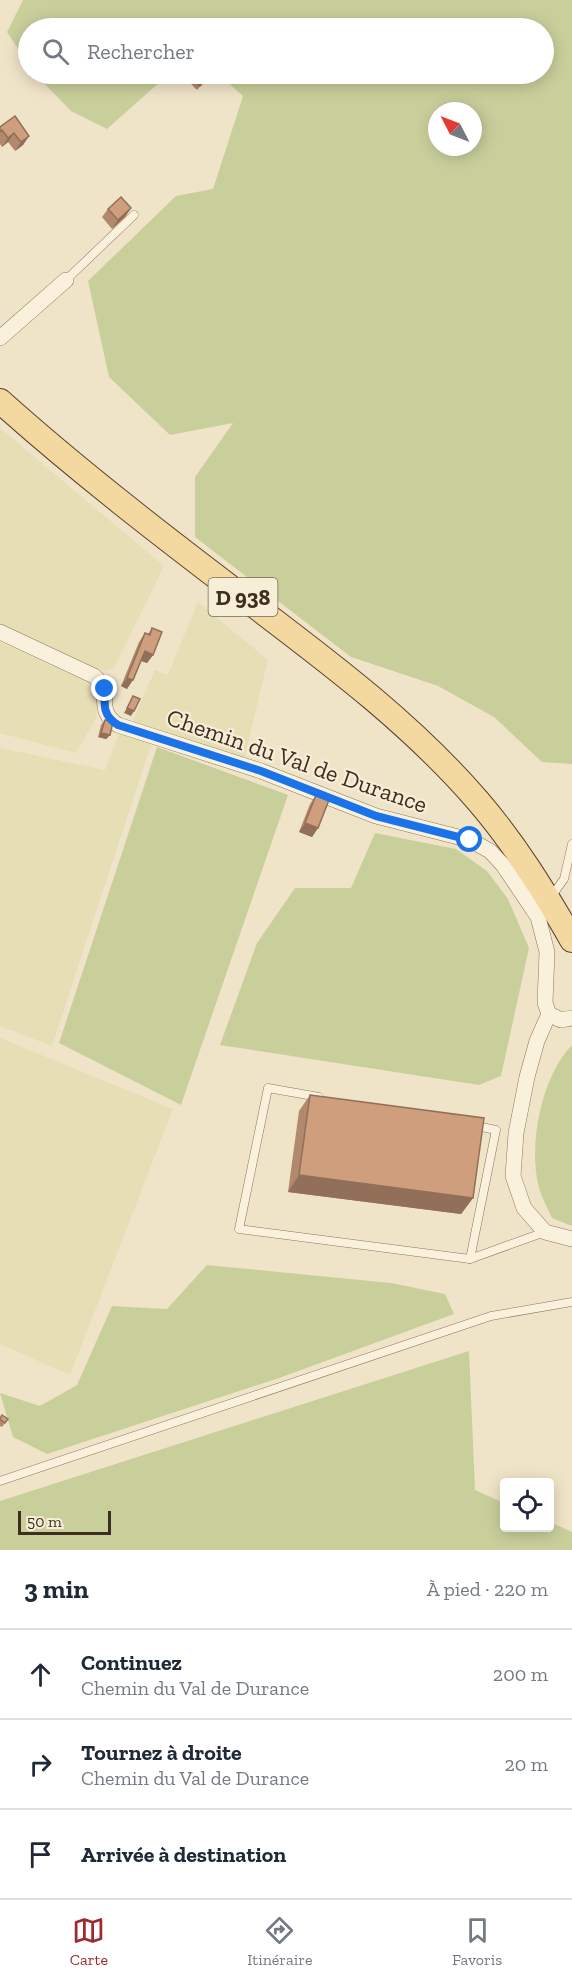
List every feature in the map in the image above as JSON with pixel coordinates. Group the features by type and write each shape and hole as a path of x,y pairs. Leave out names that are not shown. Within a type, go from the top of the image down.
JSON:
{"main road":[{"name":"D 938","path":"0,401 84,473 370,696 427,746 479,802 513,844 572,940"}],"street":[{"path":"0,338 66,280"},
{"name":"Chemin du Val de Durance","path":"0,632 94,676 102,682 105,689 104,709 107,717 118,725 261,771 376,816 470,840 490,851 503,865 538,917 547,952 545,1003 549,1014"},
{"path":"572,1018 561,1020 549,1014 527,1077 516,1133 513,1176 524,1208 545,1232 572,1239"}],"lane":[{"path":"66,280 134,215"},
{"path":"549,900 564,879 572,844"},
{"path":"325,1098 268,1088 240,1229 470,1259 545,1232"},
{"path":"462,1124 496,1130 470,1259"},
{"path":"0,1481 490,1316 572,1302"}],"shaded area":[{"path":"0,428 164,566 114,668 95,672 0,629"},
{"path":"198,602 268,660 244,760 132,723 155,670 168,675"},
{"path":"0,642 93,685 99,695 96,718 76,753 0,733"},
{"path":"120,732 153,739 52,1046 0,1026 0,748 105,770"},
{"path":"0,1038 173,1109 70,1375 0,1344"}],"green space":[{"path":"23,0 572,0 572,764 542,762 494,717 438,686 351,657 195,537 195,477 233,423 170,435 109,377 88,281 176,196 213,189 243,96 229,84 554,84 554,18 18,18 18,49 7,32"},
{"path":"45,84 158,84 107,129 71,111"},
{"path":"157,747 288,795 181,1105 59,1043"},
{"path":"375,833 456,849 487,871 508,899 529,948 501,1076 479,1085 220,1045 257,943 295,888 351,888"},
{"path":"572,1045 572,1226 552,1218 543,1200 536,1171 535,1152 536,1132 545,1093 561,1059"},
{"path":"207,1265 391,1283 445,1294 454,1314 282,1377 47,1454 13,1437 0,1393 40,1406 77,1385 112,1306 167,1309"},
{"path":"469,1351 475,1490 500,1501 500,1532 554,1532 554,1524 572,1532 572,1550 0,1550 0,1501"}],"building":[{"path":"15,116 29,136 21,142 14,133 8,138 2,130 0,132 0,127"},
{"path":"121,197 131,208 118,220 108,209"},
{"path":"152,628 162,632 153,655 145,651 133,680 127,678 145,633 150,635"},
{"path":"133,696 140,699 134,711 127,708"},
{"path":"105,720 113,722 110,735 101,733"},
{"path":"316,795 329,800 318,828 305,823"},
{"path":"310,1095 484,1118 473,1198 299,1175"},
{"path":"2,1415 8,1419 5,1423 0,1419"}],"route":[{"path":"105,689 104,709 107,717 118,725 261,771 376,816 470,840"}]}
